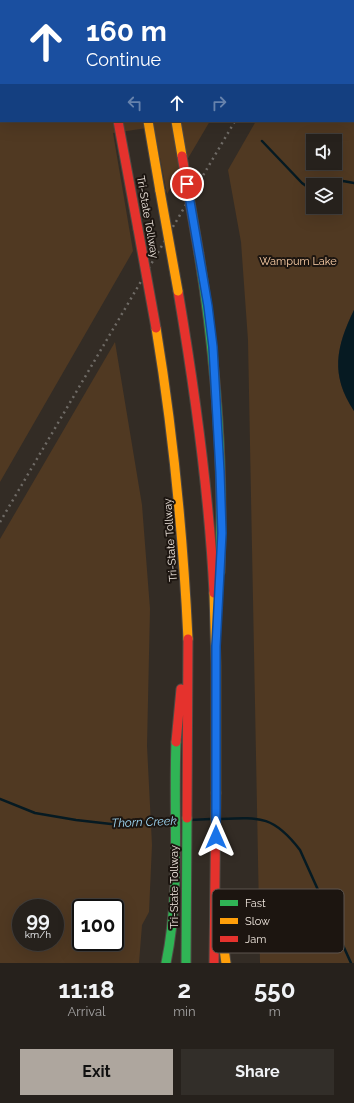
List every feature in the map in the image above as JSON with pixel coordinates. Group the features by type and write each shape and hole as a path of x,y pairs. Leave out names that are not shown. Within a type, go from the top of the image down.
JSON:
{"highway":[{"path":"114,122 125,157"},
{"name":"Tri-State Tollway","path":"118,122 156,328 169,409 179,499 188,646 186,963"},
{"name":"Tri-State Tollway","path":"148,122 194,384 207,492 216,646 216,889"},
{"path":"176,122 208,306 213,347 220,464 222,533 216,646"},
{"path":"166,963 173,914 175,866 176,722 188,646"},
{"path":"216,885 217,889"},
{"name":"Tri-State Tollway","path":"214,953 214,963"},
{"path":"225,953 226,963"}],"green space":[{"path":"0,122 209,122 167,194 154,127 113,133 133,251 0,482"},
{"name":"Wampum Lake","path":"255,122 354,122 354,310 343,336 338,361 341,385 346,398 354,411 354,963 260,963 260,953 344,953 344,889 259,889 248,340 241,242 228,170"},
{"path":"115,342 142,505 150,609 147,746 152,845 149,912 142,925 139,963 0,963 0,539"}],"water":[{"path":"354,310 354,411 346,398 341,385 338,361 343,336"}],"waterway":[{"path":"262,141 306,186"},
{"path":"342,182 354,183"},
{"name":"Thorn Creek","path":"0,799 35,813 76,820 111,824 171,821"},
{"name":"Thorn Creek","path":"190,820 211,819"},
{"name":"Thorn Creek","path":"220,819 256,819 266,821 274,825 291,839 300,850 318,889"},
{"name":"Thorn Creek","path":"344,947 351,963"}],"railway":[{"path":"0,522 234,122"}],"traffic: fast":[{"path":"199,254 210,333 220,452 220,572"},
{"path":"166,963 171,936 175,881 176,742"},
{"path":"186,963 187,818"}],"traffic: slow":[{"path":"148,122 160,191"},
{"path":"176,122 182,156"},
{"path":"160,191 178,291"},
{"path":"156,328 176,483 188,639"},
{"path":"214,593 216,665 216,793"},
{"path":"225,953 226,963"}],"traffic: jam":[{"path":"118,122 138,229"},
{"path":"182,156 199,254"},
{"path":"138,229 156,328"},
{"path":"178,291 190,366 205,479 214,593"},
{"path":"187,818 188,639"},
{"path":"176,742 181,689"},
{"path":"215,889 216,793"},
{"path":"214,953 214,963"}],"route":[{"path":"187,184 208,306 217,400 222,533 216,646 216,837"}]}
